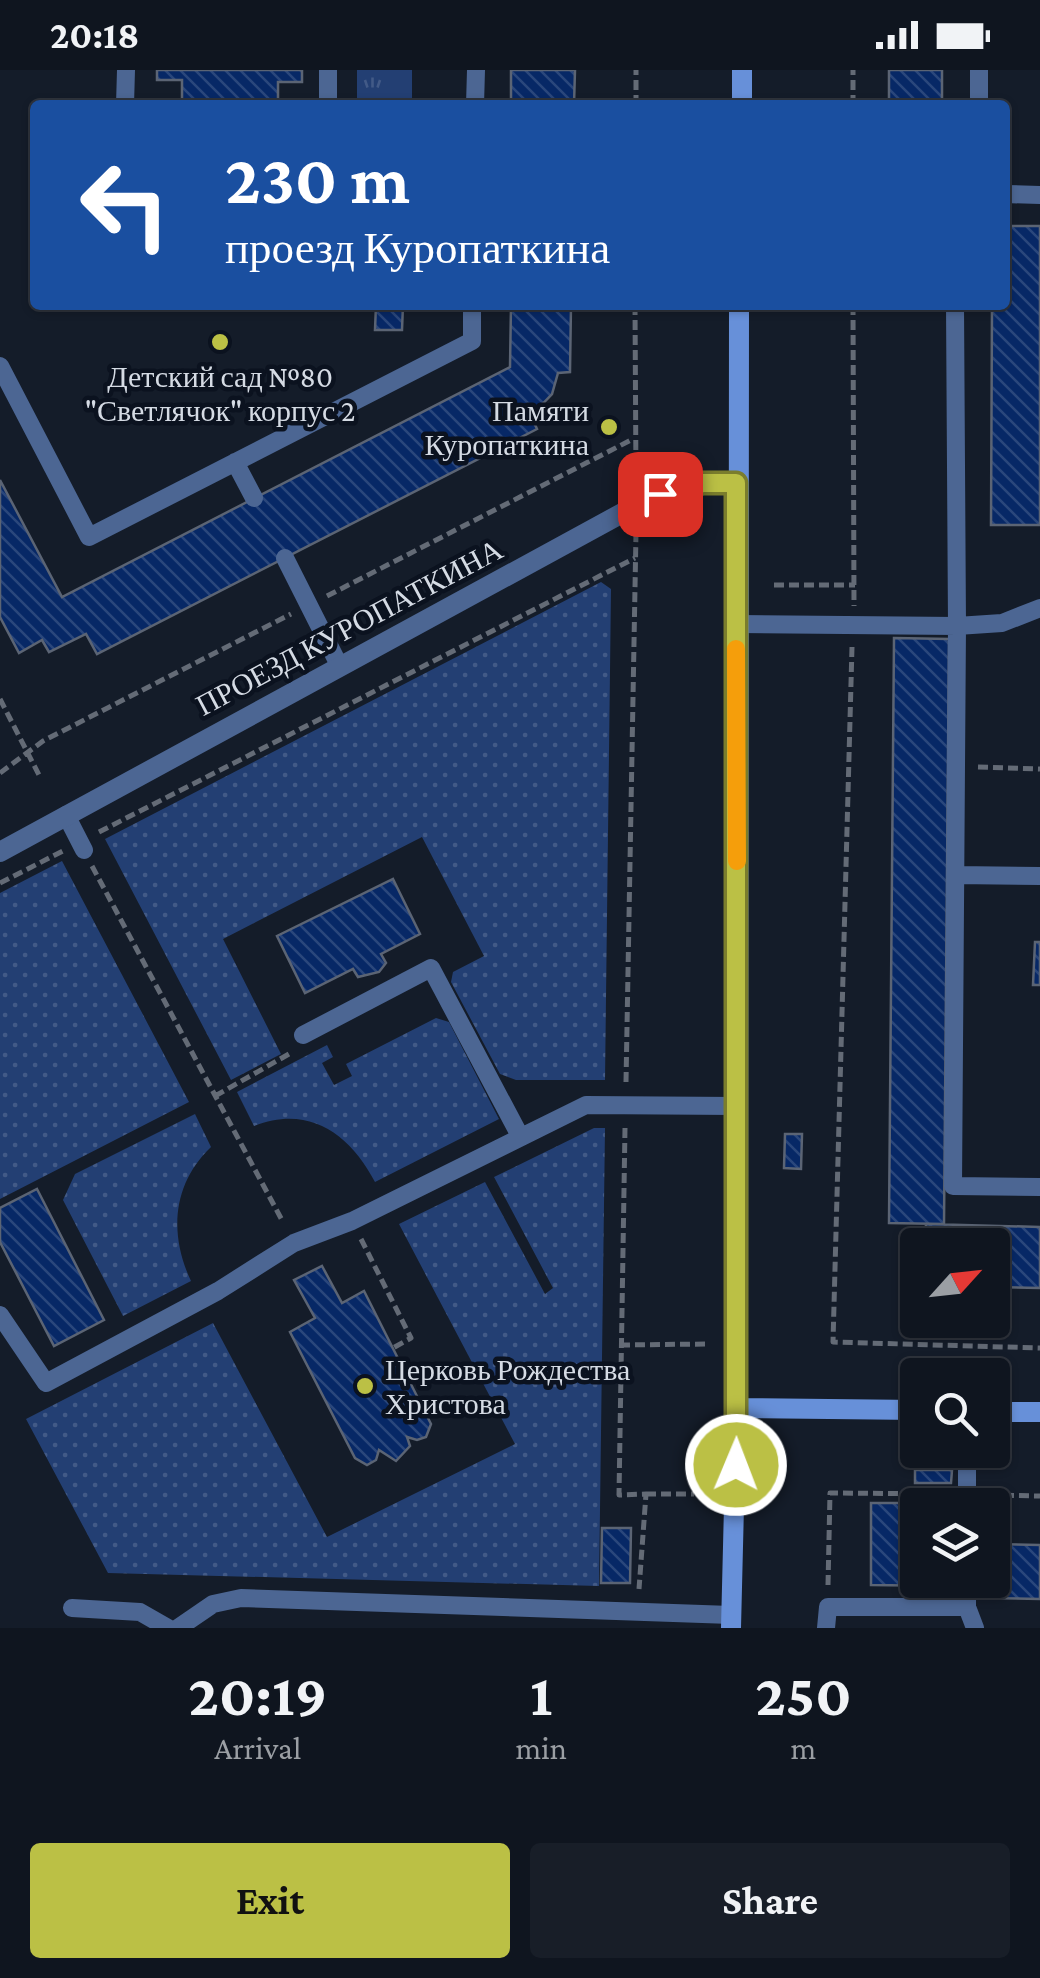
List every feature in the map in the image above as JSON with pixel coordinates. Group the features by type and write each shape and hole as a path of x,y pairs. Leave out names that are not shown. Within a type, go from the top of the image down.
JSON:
{"main road":[{"path":"742,70 742,100"},
{"path":"731,1622 737,1408 739,310"},
{"path":"737,1408 900,1410"},
{"path":"1010,1412 1040,1412"}],"street":[{"name":"ПРОЕЗД КУРОПАТКИНА","path":"0,852 636,505 679,486 736,483"}],"lane":[{"path":"125,100 126,70"},
{"path":"328,70 328,100"},
{"path":"475,100 476,70"},
{"path":"979,70 980,100"},
{"path":"1010,194 1040,194"},
{"path":"0,366 88,537 472,340 472,310"},
{"path":"955,310 958,626 953,1186 1040,1187"},
{"path":"235,462 254,498"},
{"path":"285,558 339,664"},
{"path":"736,624 958,626 1002,623 1040,608"},
{"path":"66,815 82,846"},
{"path":"954,875 1040,876"},
{"path":"303,1035 431,968 520,1136"},
{"path":"0,1315 46,1382 218,1291 294,1243 352,1220 586,1104 738,1106"},
{"path":"178,1628 213,1604 240,1598 637,1612 731,1622"},
{"path":"967,1598 976,1628"},
{"path":"826,1628 828,1608 967,1607"},
{"path":"72,1608 140,1612 168,1628"}],"path":[{"path":"636,70 636,100"},
{"path":"853,70 853,100"},
{"path":"635,310 636,558 619,1494 694,1494"},
{"path":"853,310 855,585 834,1342 1040,1348"},
{"path":"0,883 82,846 636,558"},
{"path":"774,585 855,585"},
{"path":"0,699 39,775"},
{"path":"956,766 1040,769"},
{"path":"82,846 294,1243"},
{"path":"215,1096 284,1060 303,1035"},
{"path":"352,1220 412,1338 393,1348"},
{"path":"620,1345 706,1344"},
{"path":"828,1608 830,1493 900,1497"},
{"path":"637,1612 646,1494"},
{"path":"1010,1498 1040,1496"}],"green space":[{"path":"357,70 412,70 412,100 357,100"},
{"path":"601,582 611,589 605,1080 516,1080 500,1074 451,982 453,972 484,956 422,837 223,939 281,1054 231,1080 105,839"},
{"path":"62,861 189,1102 0,1199 0,893"},
{"path":"436,1018 449,1022 499,1119 375,1182 353,1150 326,1128 293,1119 254,1126 237,1092 327,1045 333,1057 322,1063 334,1085 352,1076 346,1064"},
{"path":"195,1114 211,1147 188,1177 178,1211 179,1246 191,1281 123,1316 63,1200 75,1174"},
{"path":"594,1128 605,1128 599,1586 108,1573 26,1419 213,1323 327,1537 515,1444 399,1224 485,1182 545,1294 553,1288 494,1177"}],"building":[{"path":"157,70 302,70 302,82 278,82 278,100 182,100 182,80 157,80"},
{"path":"511,70 575,70 574,100 511,100"},
{"path":"889,70 942,70 942,100 889,100"},
{"path":"1010,226 1040,226 1040,525 991,525 992,310 1010,310"},
{"path":"376,310 403,310 402,330 375,330"},
{"path":"511,310 571,310 570,372 558,373 552,394 531,416 537,429 97,654 86,634 49,652 42,640 19,653 0,617 0,480 62,597 510,367"},
{"path":"894,638 949,639 944,1224 889,1223"},
{"path":"393,879 420,934 381,954 386,963 379,972 358,977 353,969 305,993 277,936"},
{"path":"1035,942 1040,942 1040,985 1033,985"},
{"path":"785,1134 802,1134 801,1169 784,1168"},
{"path":"37,1189 104,1320 54,1346 0,1242 0,1208"},
{"path":"926,1224 1040,1227 1040,1288 1010,1287 1010,1228 926,1228"},
{"name":"Церковь Рождества Христова","path":"322,1266 342,1303 364,1291 431,1424 426,1437 407,1437 410,1446 396,1461 379,1450 376,1460 367,1465 355,1458 290,1332 315,1318 294,1280"},
{"path":"915,1470 952,1470 951,1483 915,1483"},
{"path":"871,1503 900,1503 900,1585 871,1585"},
{"path":"602,1528 631,1528 630,1583 601,1583"},
{"path":"1010,1544 1040,1545 1040,1599 983,1598 1010,1598"}],"slow traffic":[{"path":"736,649 737,861"}],"place":[{"name":"Детский сад №80 \"Светлячок\" корпус 2","path":"220,342"},
{"name":"Памяти Куропаткина","path":"609,427"},
{"name":"Церковь Рождества Христова","path":"365,1386"}],"route":[{"path":"660,494 679,486 736,483 736,1465"}]}
